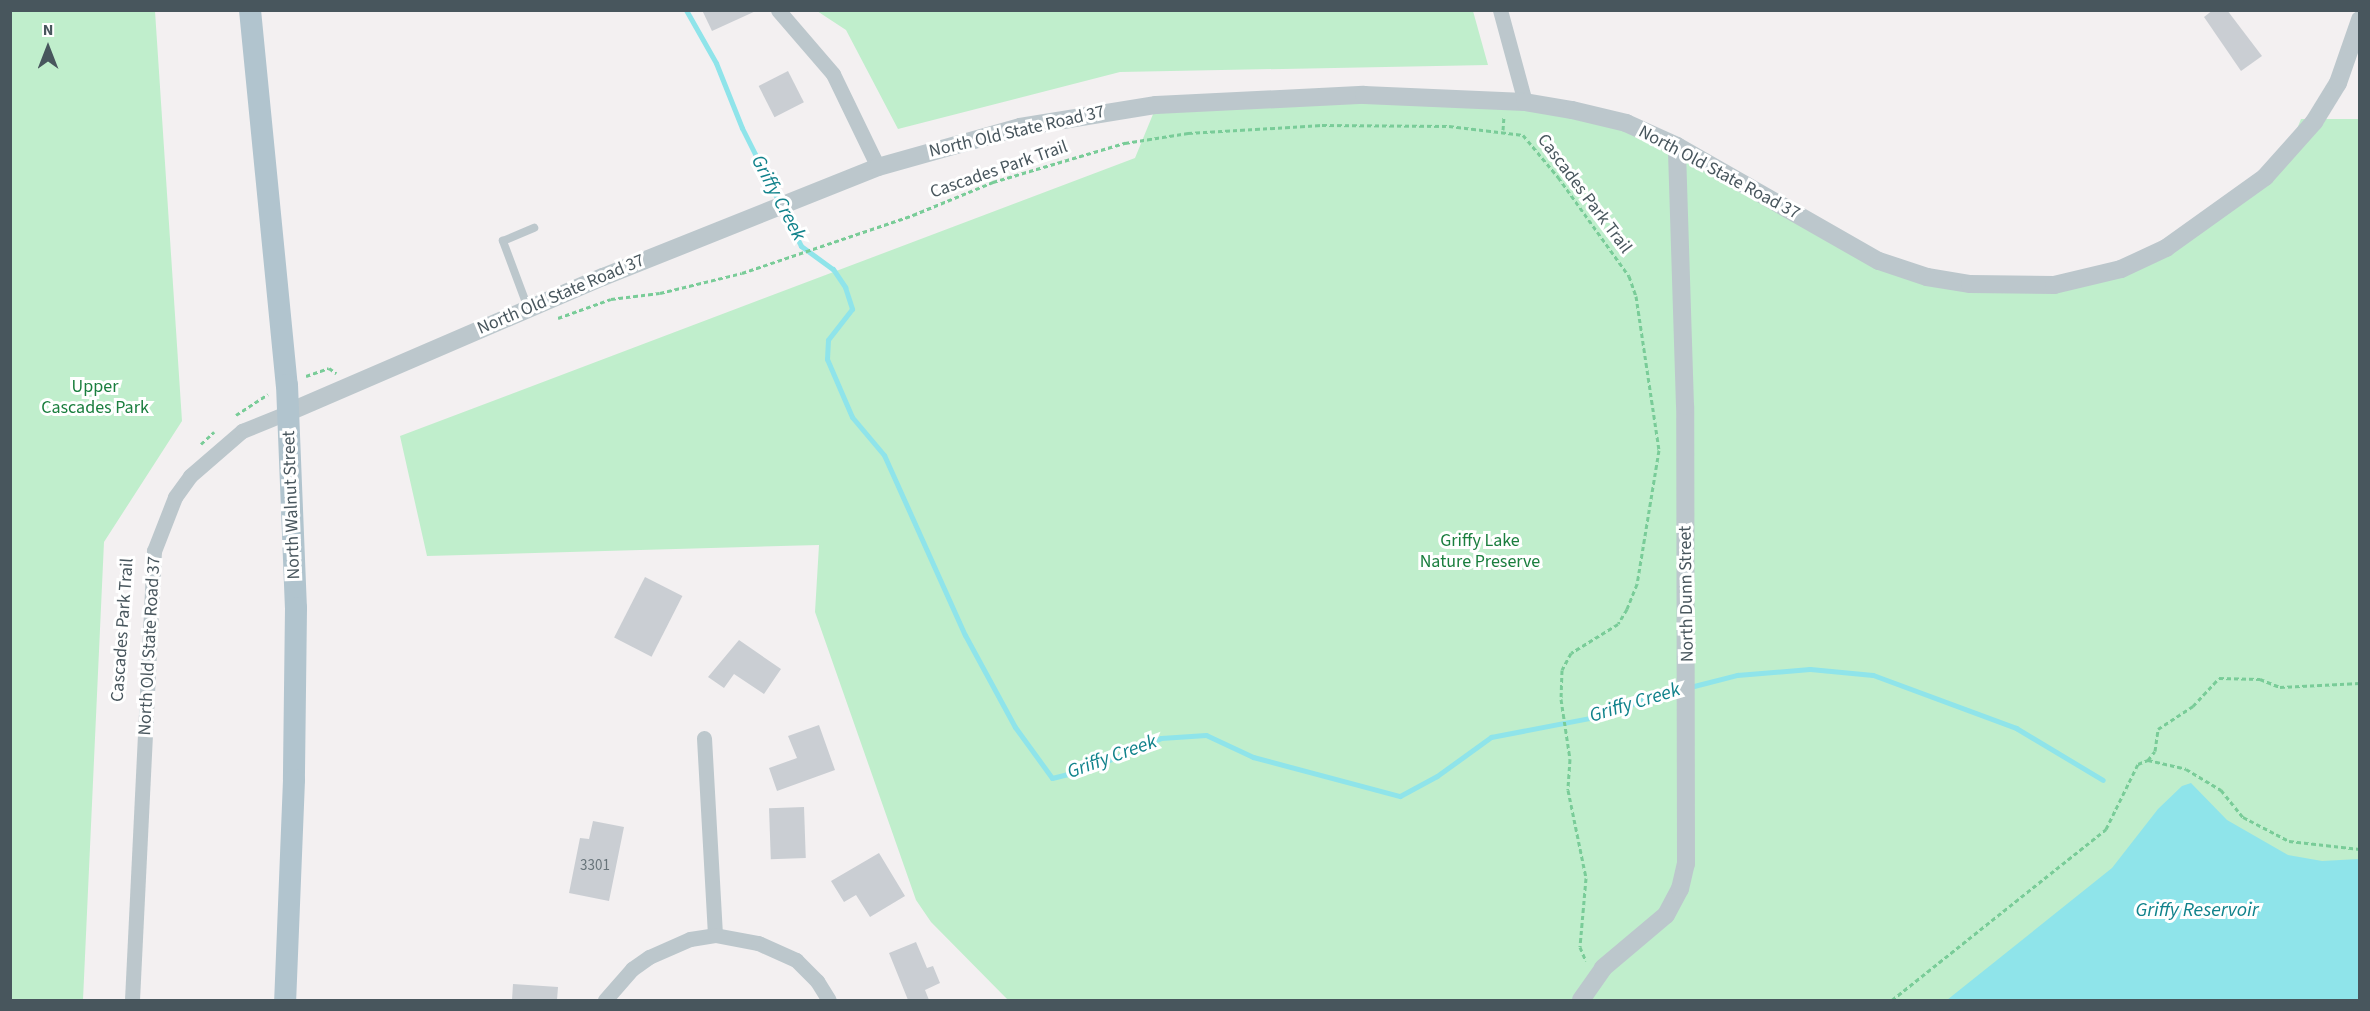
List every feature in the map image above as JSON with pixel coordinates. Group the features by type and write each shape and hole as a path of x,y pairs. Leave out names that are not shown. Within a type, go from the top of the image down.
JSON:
{"main road":[{"name":"North Walnut Street","path":"250,10 287,385 296,608 294,791 285,1000"}],"street":[{"path":"778,10 833,74 878,167"},
{"path":"1500,10 1525,102"},
{"name":"North Old State Road 37","path":"132,1000 154,551 175,497 198,468 242,431 528,308 878,167 1020,127 1156,105 1364,95 1525,102 1626,123 1677,146 1879,261 1928,277 1970,284 2054,285 2121,268 2166,248 2265,177 2314,122 2338,84 2360,20"},
{"name":"North Dunn Street","path":"1581,1000 1598,975 1666,915 1680,889 1688,844 1688,693 1677,146"},
{"path":"704,738 715,935"},
{"path":"605,1000 621,981 649,957 690,939 715,935 758,943 796,960 817,981 829,1000"}],"lane":[{"path":"528,308 503,241 534,228"}],"path":[{"name":"Cascades Park Trail","path":"556,318 611,299 702,284 794,255 1055,163 1125,143 1188,133 1389,125 1488,128 1522,135 1558,177 1629,276 1636,296 1659,450 1636,584 1618,624 1579,646 1565,660 1561,681 1567,735 1568,790 1587,895 1581,947 1585,960 1598,975"},
{"path":"230,419 287,385 328,368 346,387"},
{"path":"194,452 221,425"},
{"path":"1892,1000 2106,829 2138,764 2148,760 2155,751 2158,729 2193,706 2219,678 2260,679 2280,687 2360,682"},
{"path":"2148,760 2186,769 2221,790 2243,817 2289,841 2360,849"}],"green space":[{"name":"Upper Cascades Park","path":"10,11 155,11 182,421 104,542 83,1000 11,1000"},
{"path":"817,11 1473,11 1488,65 1120,72 898,129 846,30"},
{"name":"Griffy Lake Nature Preserve","path":"1158,102 1525,102 1626,123 1879,261 2009,287 2121,269 2287,154 2301,119 2359,119 2359,1000 1008,1000 931,922 916,900 815,612 819,545 427,556 400,436 1135,158"}],"water":[{"name":"Griffy Reservoir","path":"2191,783 2227,820 2288,855 2322,861 2359,859 2359,1000 1947,1000 2112,868 2158,809 2182,786"}],"building":[{"path":"702,10 758,10 712,31"},
{"path":"2213,10 2227,10 2262,56 2241,71 2204,17"},
{"path":"788,71 804,102 774,117 759,86"},
{"path":"645,577 682,596 652,657 614,638"},
{"path":"739,640 781,669 764,694 734,674 724,688 708,677"},
{"path":"819,725 835,770 777,791 769,768 797,758 788,736"},
{"path":"804,807 806,858 771,859 769,808"},
{"path":"593,821 624,827 609,901 569,893 580,838 589,839"},
{"path":"879,853 905,896 870,917 856,895 844,902 831,881"},
{"path":"916,942 927,968 933,966 940,983 925,990 929,1000 908,1000 889,953"},
{"path":"513,984 558,987 557,1000 512,1000"}],"waterway":[{"name":"Griffy Creek","path":"686,10 716,63 742,128 801,246 833,269 845,287 852,309 828,340 827,359 852,417 884,455 965,635 1015,727 1052,778 1088,769 1161,738 1206,735 1253,757 1400,796 1437,776 1491,737 1610,714 1648,697 1681,689"},
{"name":"Griffy Creek","path":"1690,687 1737,675 1810,669 1873,675 2016,728 2103,780"}]}
